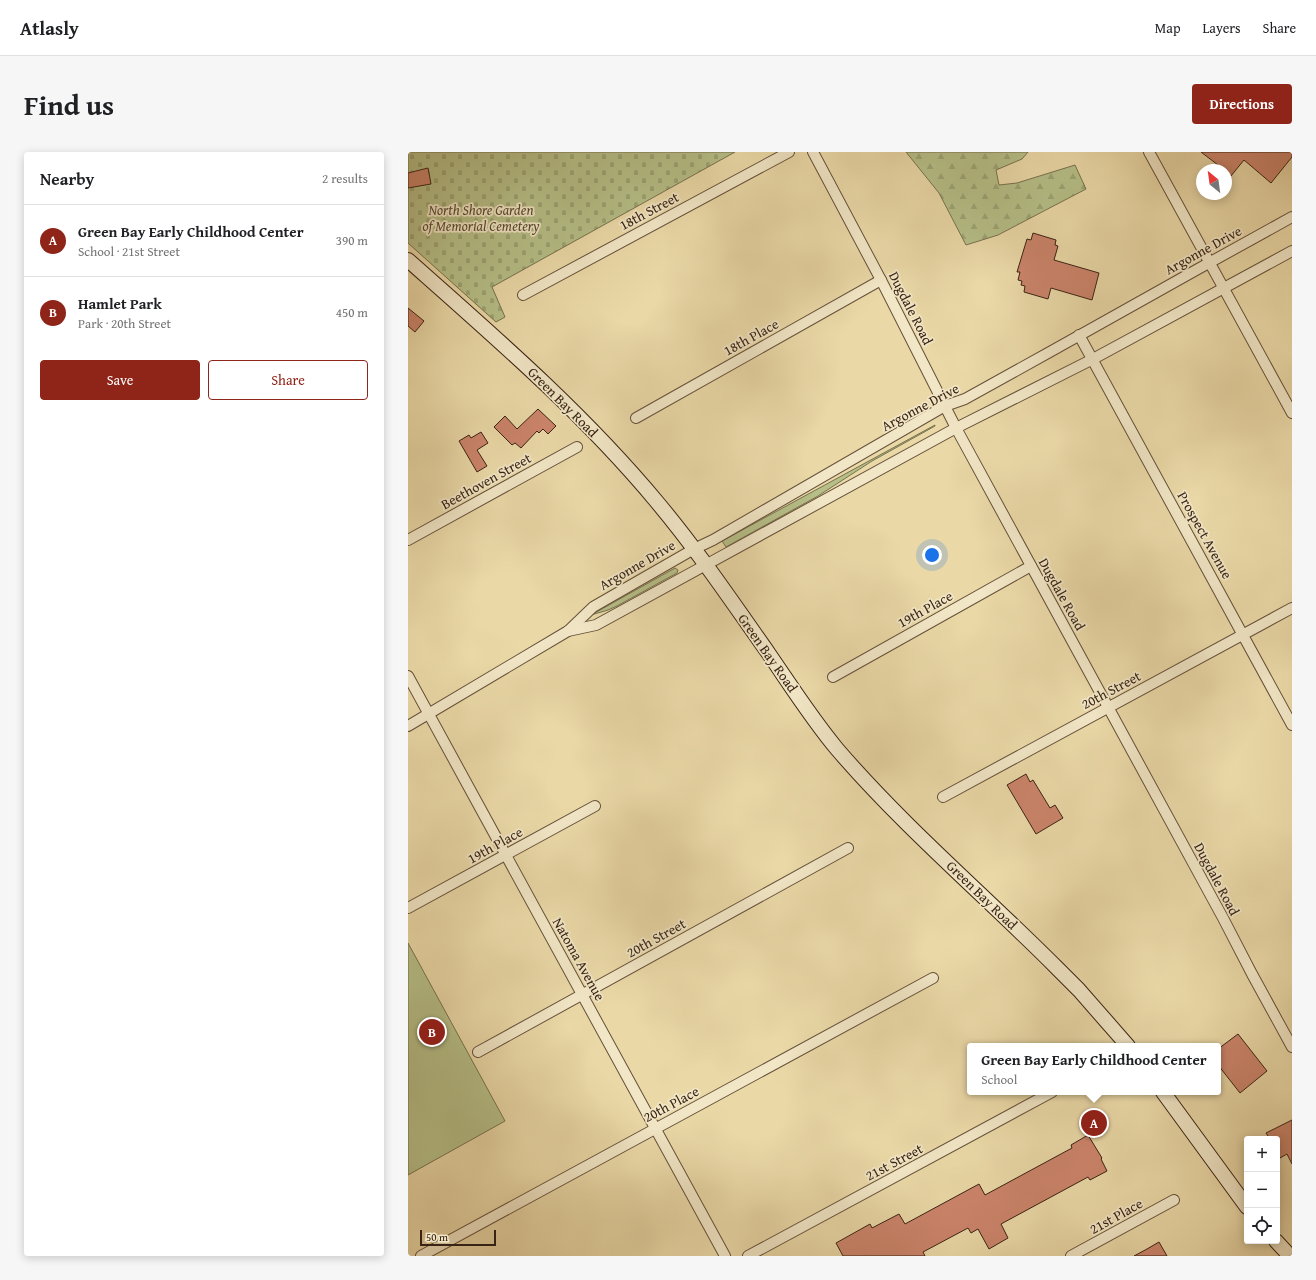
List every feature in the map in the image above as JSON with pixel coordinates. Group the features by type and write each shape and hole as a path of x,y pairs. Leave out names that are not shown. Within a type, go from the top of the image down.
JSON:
{"main road":[{"name":"Green Bay Road","path":"408,260 502,342 572,410 633,474 658,502 706,565 823,732 870,787 1056,967 1125,1043"},
{"path":"1165,1095 1244,1203"},
{"path":"1279,1244 1290,1256"}],"street":[{"name":"18th Street","path":"523,295 789,152"},
{"name":"Dugdale Road","path":"813,152 881,280 956,428 1292,1047"},
{"path":"1149,152 1292,413"},
{"name":"Argonne Drive","path":"408,726 568,631 593,607 694,549 713,540 945,406 965,399 1292,217"},
{"name":"Argonne Drive","path":"568,631 596,625 956,428 1093,359 1292,251"},
{"name":"18th Place","path":"636,418 881,280"},
{"name":"Prospect Avenue","path":"1080,335 1292,725"},
{"name":"Beethoven Street","path":"408,540 577,447"},
{"name":"19th Place","path":"832,677 1031,566"},
{"name":"20th Street","path":"943,797 1292,608"},
{"name":"Natoma Avenue","path":"408,676 725,1256"},
{"name":"19th Place","path":"408,908 595,806"},
{"name":"20th Street","path":"478,1052 848,848"},
{"name":"20th Place","path":"422,1256 933,978"},
{"name":"21st Street","path":"748,1256 1046,1095"},
{"name":"21st Place","path":"1071,1256 1174,1200"}],"green space":[{"name":"North Shore Garden of Memorial Cemetery","path":"408,152 735,152 492,287 505,317 496,322 408,243"},
{"path":"906,152 1028,152 1022,159 996,170 999,185 1017,183 1075,165 1086,189 998,235 966,245 939,193"},
{"path":"935,425 872,461 818,496 726,547 722,541"},
{"path":"675,568 678,570 677,573 617,606 591,615"},
{"path":"408,943 505,1121 408,1175"}],"building":[{"path":"1201,152 1292,152 1292,157 1271,183 1244,160 1232,175 1232,164 1217,164"},
{"path":"428,168 431,184 408,188 408,173"},
{"path":"1033,233 1056,240 1055,245 1058,246 1054,260 1099,273 1092,300 1051,288 1048,299 1024,292 1025,286 1021,285 1022,281 1018,280 1020,272 1017,272 1027,239 1031,240"},
{"path":"408,308 424,321 415,332 408,326"},
{"path":"538,409 556,426 548,434 543,429 539,433 537,431 521,448 515,443 512,445 494,427 505,416 517,429"},
{"path":"481,432 488,443 477,450 487,466 477,472 459,441 469,435 471,438"},
{"path":"1026,774 1030,782 1033,780 1050,808 1055,805 1063,818 1036,834 1007,785"},
{"path":"1238,1034 1267,1071 1240,1093 1221,1069 1221,1047"},
{"path":"1292,1120 1292,1164 1287,1154 1280,1158 1280,1136 1268,1136 1266,1133"},
{"path":"1088,1135 1102,1158 1101,1159 1107,1171 1090,1180 1088,1177 1001,1224 1008,1238 989,1249 978,1229 971,1233 968,1228 923,1252 925,1256 843,1256 836,1243 870,1224 872,1228 899,1214 905,1224 979,1184 985,1195 1072,1148 1071,1145"},
{"path":"1159,1242 1167,1256 1134,1256 1147,1249"}],"place":[{"name":"Hamlet Park","path":"432,1032"},
{"name":"Green Bay Early Childhood Center","path":"1094,1123"}]}
